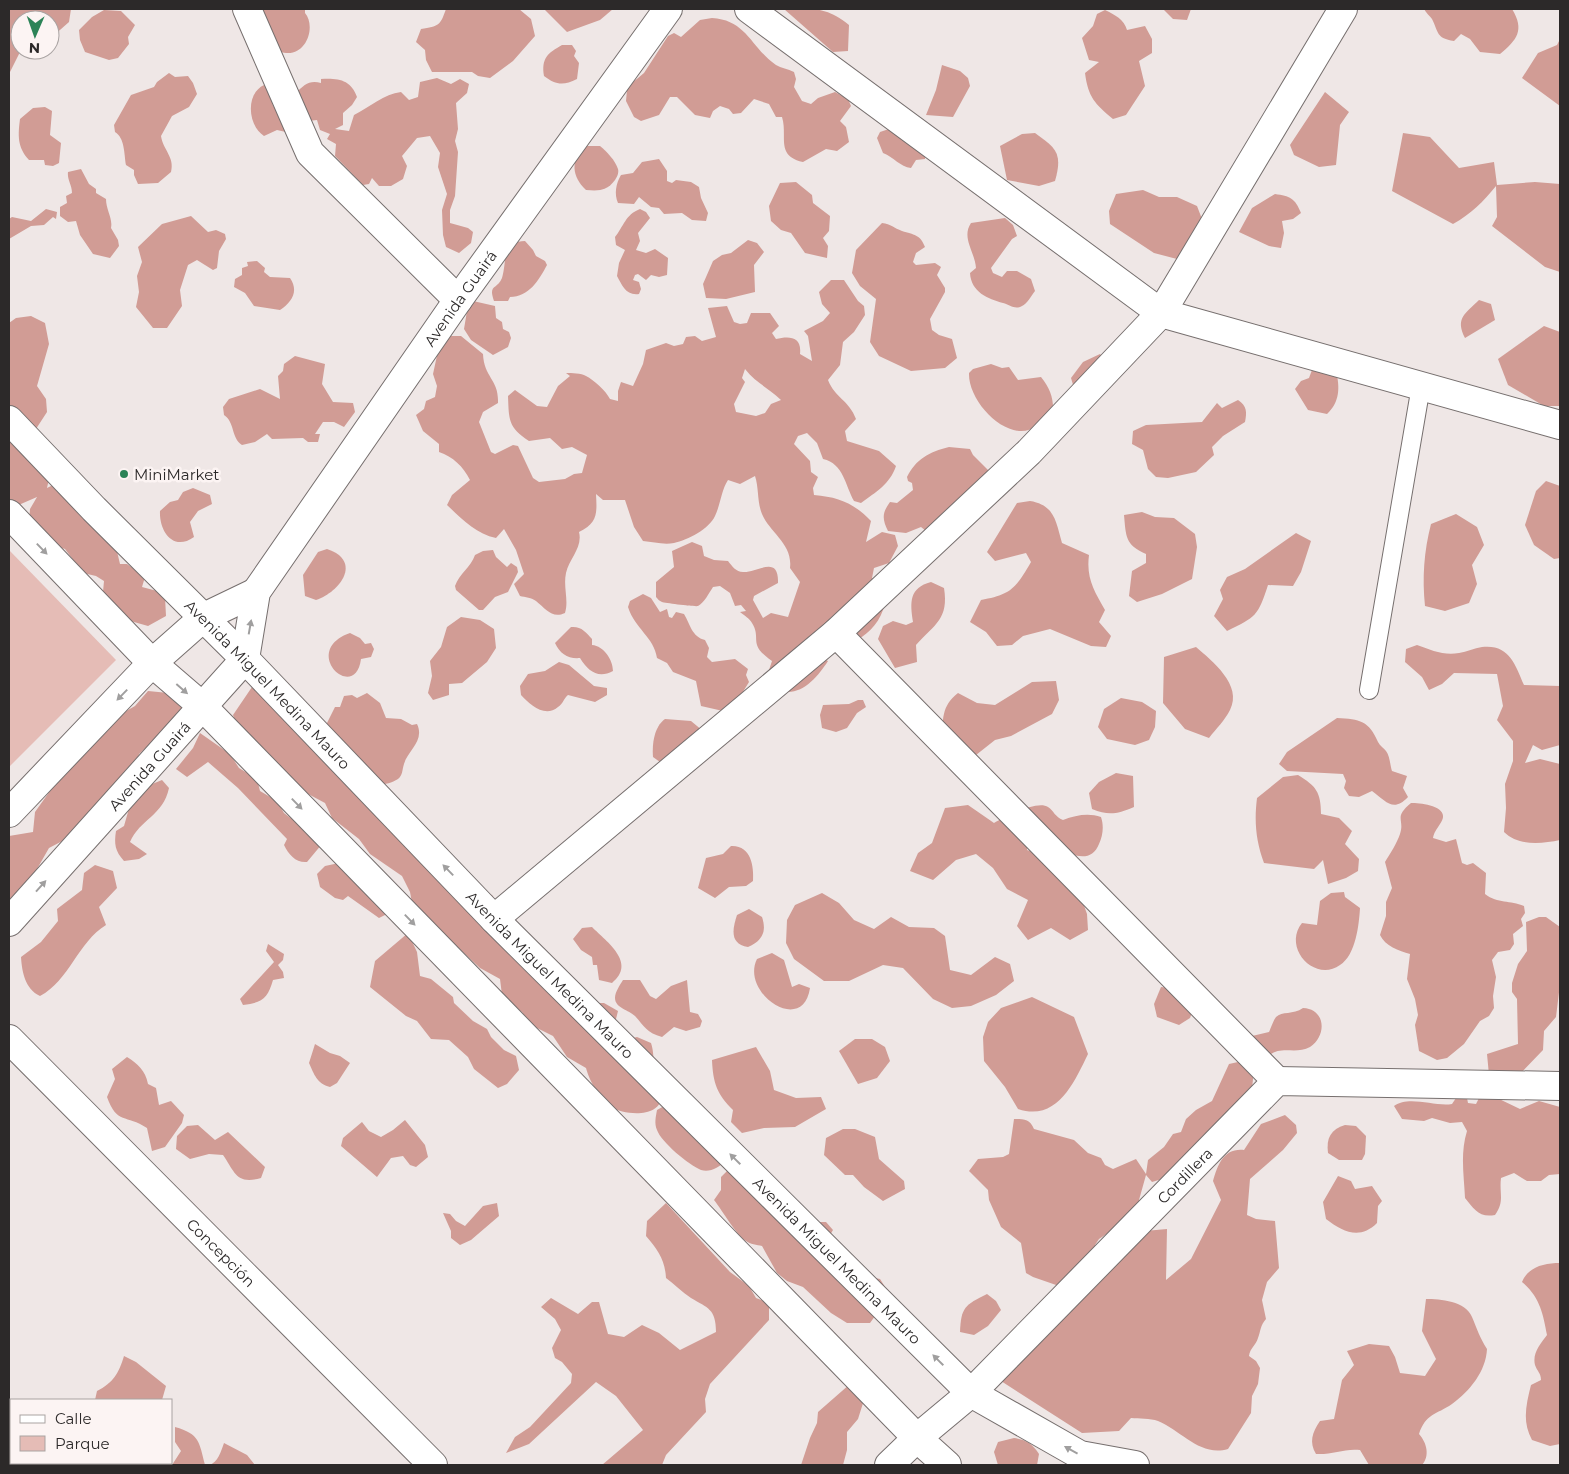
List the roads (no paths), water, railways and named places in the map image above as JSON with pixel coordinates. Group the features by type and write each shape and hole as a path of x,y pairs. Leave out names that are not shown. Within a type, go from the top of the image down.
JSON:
{"street":[{"path":"247,9 310,153 458,300"},
{"name":"Avenida Guairá","path":"9,922 245,658 256,592 458,300 668,9"},
{"path":"749,9 1161,313 1560,425"},
{"path":"494,920 836,633 1029,452 1161,313 1344,9"},
{"name":"Avenida Miguel Medina Mauro","path":"9,420 94,509 245,658 494,920 971,1393 1080,1455 1135,1465"},
{"path":"9,514 152,663 202,706 917,1438 947,1465"},
{"name":"Avenida Guairá","path":"9,813 152,663 204,617 256,592"},
{"path":"836,633 1277,1081 1560,1086"},
{"name":"Concepción","path":"9,1039 433,1465"},
{"name":"Cordillera","path":"888,1465 971,1393 1277,1081"}],"lane":[{"path":"1369,690 1421,386"}],"place":[{"name":"MiniMarket","path":"124,474"}]}
